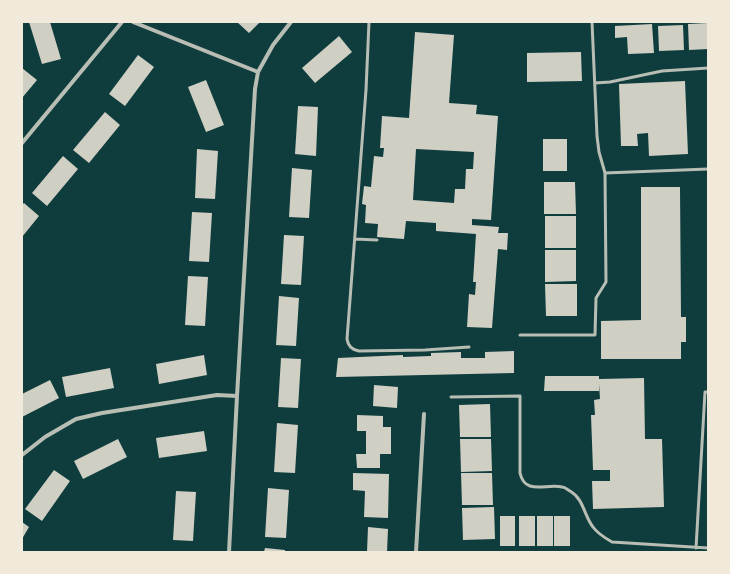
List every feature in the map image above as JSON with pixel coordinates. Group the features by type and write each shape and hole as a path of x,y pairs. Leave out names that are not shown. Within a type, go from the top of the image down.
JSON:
{"street":[{"path":"22,143 122,22"},
{"path":"133,22 258,72"},
{"path":"229,552 255,89 258,72 273,45 291,22"},
{"path":"22,455 45,437 76,419 102,413 216,395 237,396"},
{"path":"416,552 424,414"}],"lane":[{"path":"369,22 366,90 347,339 348,344 351,348 359,351 425,350 469,347"},
{"path":"520,335 595,335 596,298 606,282 605,173 599,152 597,136 592,22"},
{"path":"595,83 610,82 662,72 708,68"},
{"path":"605,173 708,168"},
{"path":"355,239 377,240"},
{"path":"696,548 705,392 708,392"},
{"path":"451,397 520,396 521,479 525,484 531,486 562,487 572,492 581,501 592,527 603,537 612,542 708,548"}],"building":[{"path":"29,22 50,22 61,59 42,64"},
{"path":"237,22 260,22 249,33"},
{"path":"708,23 708,49 689,50 688,24"},
{"path":"652,24 654,53 628,54 627,37 615,38 615,26"},
{"path":"683,25 684,50 659,51 658,26"},
{"path":"415,32 454,35 449,103 477,105 476,114 498,116 491,220 472,219 472,225 499,227 498,233 508,233 507,250 498,249 492,328 467,327 469,294 475,295 476,282 473,282 476,234 436,231 436,223 406,221 404,239 377,237 378,224 365,223 366,205 362,204 364,186 371,187 374,156 383,157 384,148 380,148 382,116 409,118","holes":["416,149 474,152 473,169 466,169 465,189 455,189 454,203 413,200"]},
{"path":"339,36 352,52 315,83 302,68"},
{"path":"581,52 582,81 527,82 527,53"},
{"path":"138,55 154,67 125,106 109,94"},
{"path":"22,68 37,80 22,98"},
{"path":"206,80 224,125 206,132 188,87"},
{"path":"685,81 688,154 649,156 648,133 637,134 638,146 621,146 619,84"},
{"path":"298,106 318,107 316,156 295,154"},
{"path":"105,112 120,125 89,163 73,150"},
{"path":"543,139 567,139 567,171 543,171"},
{"path":"197,149 218,151 215,199 195,198"},
{"path":"63,156 78,169 47,206 32,193"},
{"path":"292,168 312,170 309,218 289,217"},
{"path":"544,182 575,182 576,214 544,214"},
{"path":"641,187 680,187 681,317 686,317 686,342 681,342 681,359 601,359 601,321 641,320"},
{"path":"24,203 39,216 22,237 22,205"},
{"path":"192,212 212,213 209,262 189,261"},
{"path":"545,216 576,216 576,248 545,248"},
{"path":"284,235 304,236 301,285 281,284"},
{"path":"545,250 576,250 576,281 545,282"},
{"path":"188,276 208,277 205,326 185,325"},
{"path":"545,284 577,284 577,316 546,316"},
{"path":"279,296 299,298 296,346 276,345"},
{"path":"514,351 514,373 336,377 338,358 403,355 403,357 431,356 431,353 461,352 461,358 485,358 485,352"},
{"path":"204,355 207,375 159,384 156,364"},
{"path":"281,358 301,359 298,408 278,407"},
{"path":"110,368 114,388 66,397 62,377"},
{"path":"545,376 599,376 599,379 644,378 645,439 662,439 664,507 593,509 592,481 610,481 610,470 593,470 591,415 595,415 594,400 600,399 599,384 599,391 544,391"},
{"path":"50,380 59,398 22,417 22,394"},
{"path":"374,385 398,387 397,408 373,406"},
{"path":"490,404 491,437 460,437 459,405"},
{"path":"357,415 383,416 383,427 391,427 391,454 380,454 380,468 357,468 356,454 366,454 366,431 357,431"},
{"path":"277,423 298,425 295,473 274,472"},
{"path":"204,431 207,451 159,458 156,438"},
{"path":"118,439 127,457 83,479 74,461"},
{"path":"460,439 491,439 492,471 461,472"},
{"path":"54,470 70,481 42,521 25,509"},
{"path":"353,473 389,474 388,518 364,517 365,491 353,490"},
{"path":"461,473 492,473 493,505 462,505"},
{"path":"268,488 289,490 286,538 265,537"},
{"path":"176,491 196,492 193,541 173,540"},
{"path":"494,507 495,539 463,540 462,508"},
{"path":"500,516 515,516 515,546 500,546"},
{"path":"519,516 535,516 535,546 519,546"},
{"path":"537,516 553,516 553,546 537,546"},
{"path":"554,516 570,516 570,546 554,546"},
{"path":"22,522 29,527 22,539"},
{"path":"368,527 388,529 387,552 367,552"},
{"path":"265,548 285,550 285,552 264,552"}]}
